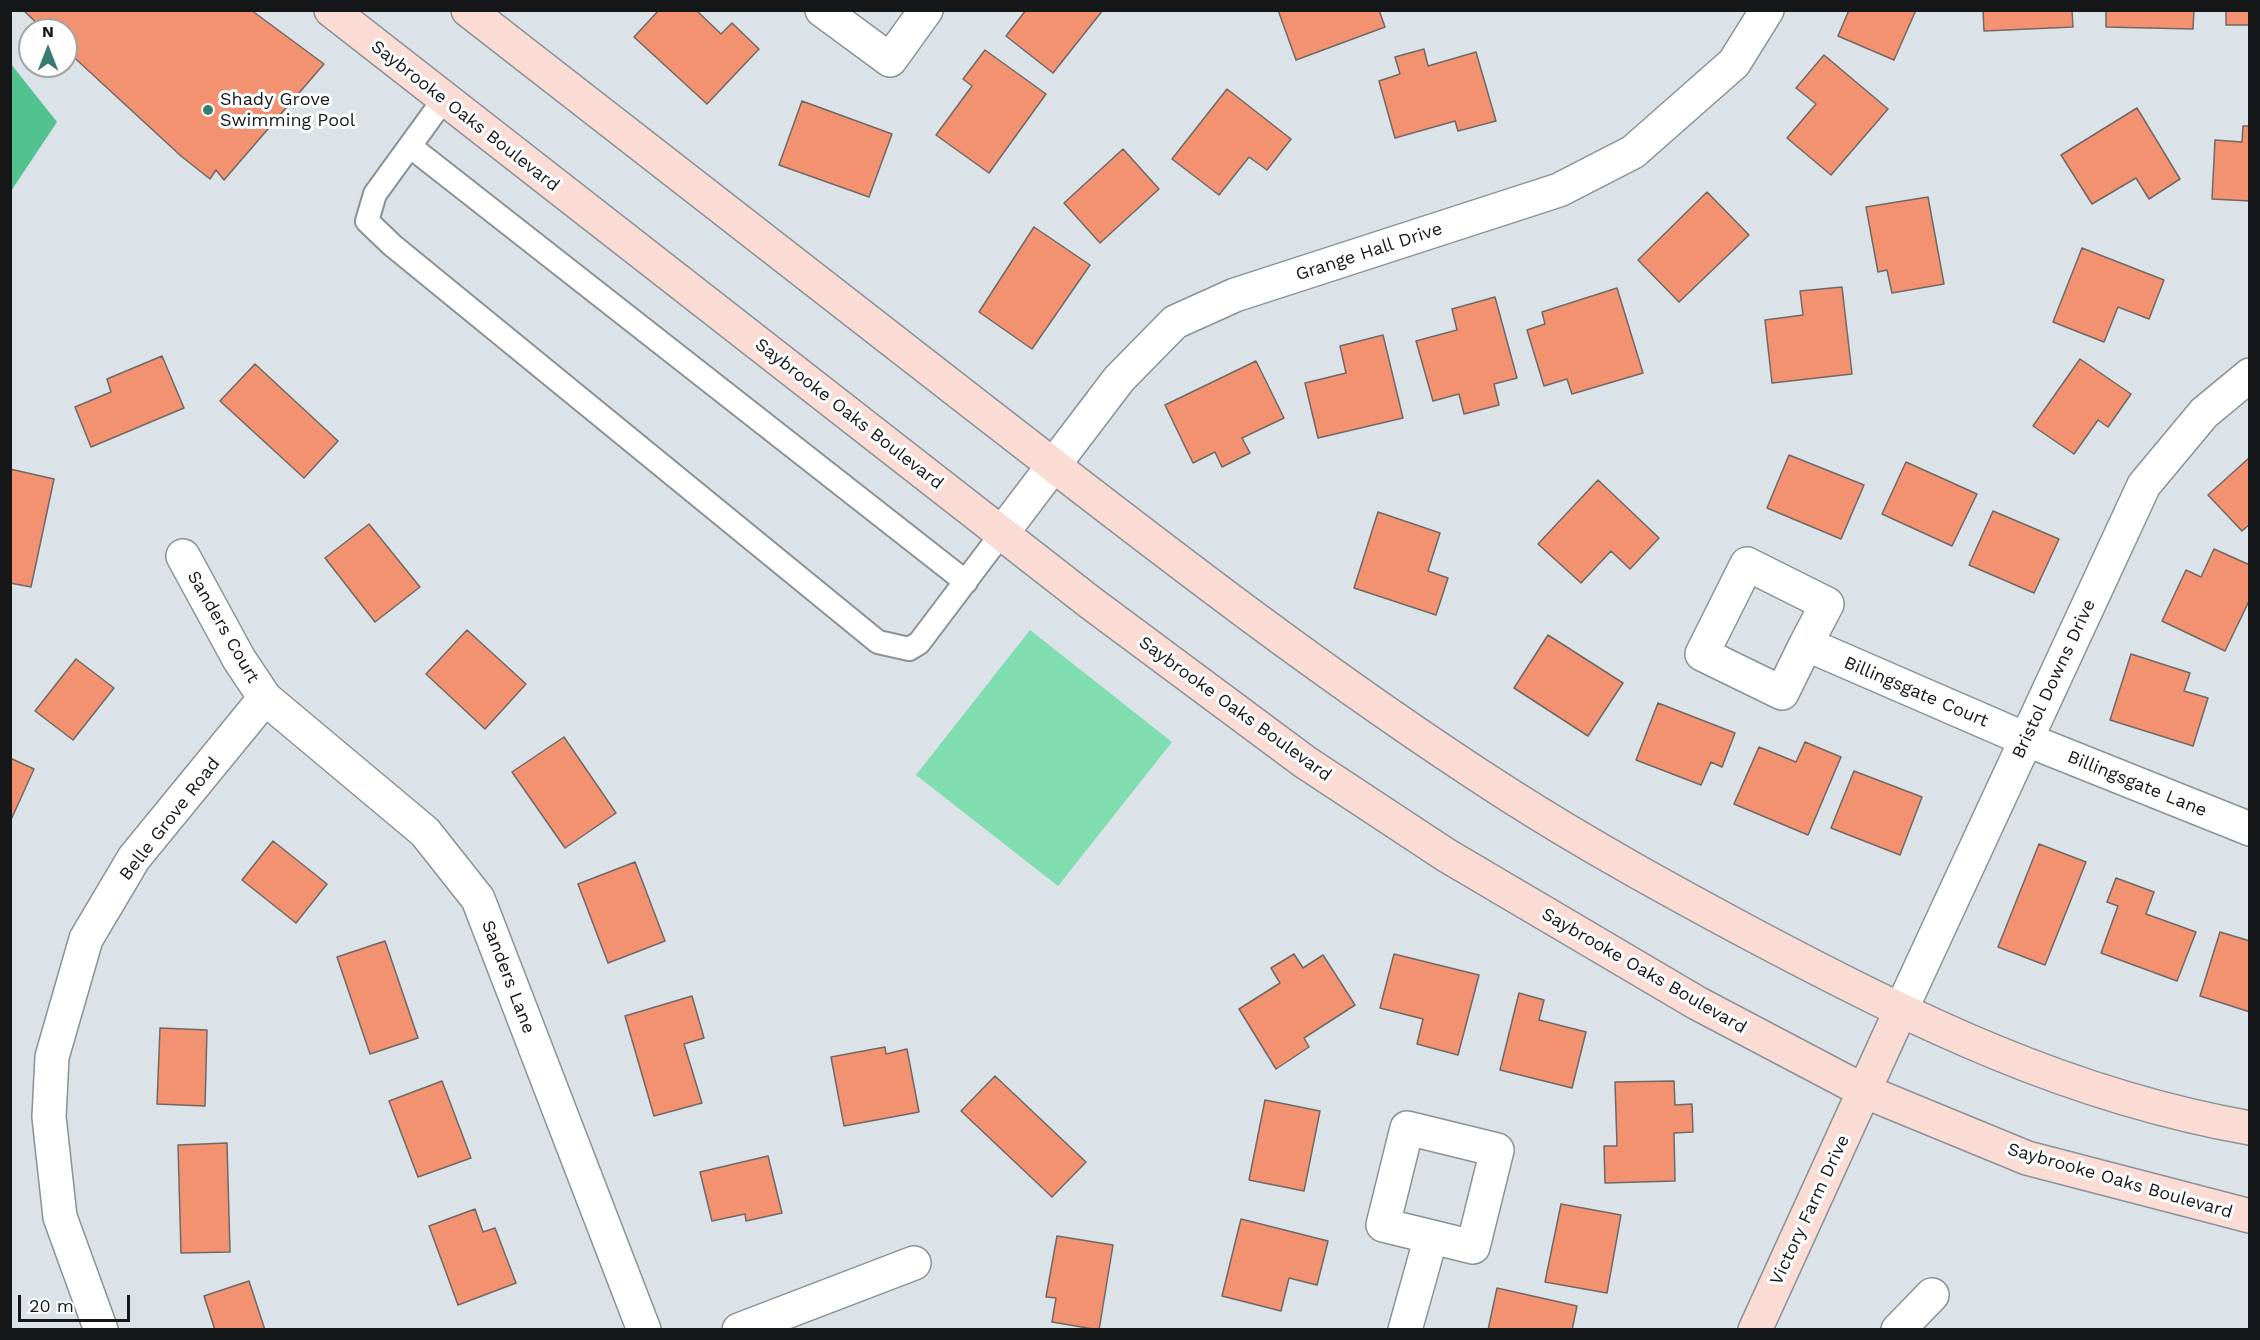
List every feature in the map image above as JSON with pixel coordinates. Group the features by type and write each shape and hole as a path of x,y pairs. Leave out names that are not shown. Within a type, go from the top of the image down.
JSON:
{"street":[{"path":"468,10 1200,578 1350,686 1505,792 1622,863 1900,1012 1966,1042 2058,1078 2152,1106 2250,1128"},
{"path":"822,10 890,60 926,10"},
{"name":"Grange Hall Drive","path":"1002,533 1119,379 1176,322 1235,295 1559,190 1634,152 1734,63 1767,10"},
{"name":"Saybrooke Oaks Boulevard","path":"334,12 1091,603 1305,762 1446,855 1697,1003 1864,1091 2027,1158 2250,1216"},
{"name":"Bristol Downs Drive","path":"1900,1012 2144,485 2204,413 2250,375"},
{"name":"Sanders Court","path":"183,556 239,659 265,698"},
{"name":"Billingsgate Court","path":"1806,644 2025,739"},
{"name":"Belle Grove Road","path":"101,1329 60,1217 49,1117 52,1057 86,939 134,858 265,698"},
{"name":"Sanders Lane","path":"265,698 425,832 477,898 644,1329"},
{"name":"Billingsgate Lane","path":"2025,739 2250,829"},
{"name":"Victory Farm Drive","path":"1755,1329 1900,1012"},
{"path":"1405,1329 1431,1237"},
{"path":"739,1329 914,1263"},
{"path":"1898,1329 1932,1295"}],"lane":[{"path":"444,99 375,194 367,221 392,245 878,642 909,649 919,643 1002,533"},
{"path":"411,147 966,582"}],"green space":[{"path":"11,64 18,73 18,78 22,78 57,122 11,191"},
{"path":"1030,630 1172,742 1058,886 916,775"}],"building":[{"name":"Shady Grove Swimming Pool","path":"23,10 251,10 324,64 224,180 216,170 210,179 181,156 78,61 78,18 31,18"},
{"path":"659,10 696,10 721,34 732,23 759,49 707,104 634,37"},
{"path":"1026,10 1103,10 1053,73 1006,36"},
{"path":"1278,10 1379,10 1385,27 1296,60"},
{"path":"1849,10 1916,10 1894,60 1838,36"},
{"path":"1983,10 2072,10 2073,27 1984,31"},
{"path":"2106,10 2194,10 2193,29 2106,27"},
{"path":"2226,10 2250,10 2250,25 2226,25"},
{"path":"1424,49 1428,66 1476,52 1496,121 1458,131 1455,121 1395,138 1379,81 1400,74 1395,57"},
{"path":"985,50 1046,94 989,173 936,135 972,86 963,79"},
{"path":"1824,55 1888,109 1831,175 1787,138 1816,104 1796,88"},
{"path":"1227,89 1291,139 1267,170 1249,157 1219,195 1172,159"},
{"path":"802,101 892,134 869,197 779,165"},
{"path":"2137,108 2180,179 2149,199 2136,178 2092,204 2061,155"},
{"path":"2243,126 2250,126 2250,201 2212,199 2215,140 2242,142"},
{"path":"1123,149 1159,189 1100,243 1064,203"},
{"path":"1707,192 1749,235 1679,302 1638,260"},
{"path":"1928,197 1944,284 1892,293 1887,270 1878,272 1866,207"},
{"path":"1034,227 1090,265 1032,349 979,312"},
{"path":"2082,248 2164,280 2149,319 2118,307 2104,342 2053,322"},
{"path":"1842,287 1852,374 1772,383 1765,320 1803,315 1800,291"},
{"path":"1617,288 1643,373 1572,394 1567,379 1544,386 1527,330 1545,324 1542,312"},
{"path":"1495,297 1517,378 1494,384 1499,405 1464,414 1459,394 1433,401 1416,341 1457,330 1452,309"},
{"path":"1383,335 1403,418 1318,438 1305,383 1346,373 1340,346"},
{"path":"162,356 184,408 91,447 75,407 111,392 107,379"},
{"path":"2080,359 2131,394 2108,427 2098,420 2074,454 2033,426"},
{"path":"1256,361 1284,418 1242,438 1250,453 1222,467 1215,452 1193,463 1165,405"},
{"path":"255,364 338,441 304,478 220,401"},
{"path":"1789,455 1864,485 1841,539 1767,508"},
{"path":"2250,457 2250,524 2242,531 2208,495"},
{"path":"1906,462 1977,494 1952,546 1882,514"},
{"path":"10,469 54,479 31,587 10,583"},
{"path":"1598,480 1659,538 1630,569 1611,551 1581,583 1538,544"},
{"path":"1993,511 2059,539 2034,593 1969,565"},
{"path":"1378,512 1440,533 1428,571 1448,578 1436,615 1354,588"},
{"path":"369,524 420,587 375,622 325,558"},
{"path":"2214,549 2250,565 2250,599 2225,651 2162,621 2186,570 2201,577"},
{"path":"467,630 526,684 485,729 426,674"},
{"path":"1548,635 1623,683 1588,736 1514,688"},
{"path":"2131,654 2190,673 2184,691 2208,698 2193,746 2110,720"},
{"path":"76,659 114,688 73,740 35,711"},
{"path":"1658,703 1735,733 1722,767 1711,762 1701,785 1636,760"},
{"path":"564,737 616,813 565,848 512,772"},
{"path":"1805,742 1841,757 1808,835 1734,804 1759,747 1796,762"},
{"path":"10,758 34,769 10,822"},
{"path":"1854,771 1922,797 1900,855 1831,828"},
{"path":"273,841 327,884 296,923 242,880"},
{"path":"2039,844 2086,862 2045,965 1998,947"},
{"path":"635,862 665,941 608,963 578,884"},
{"path":"2116,878 2154,892 2146,914 2196,932 2177,981 2101,953 2118,906 2107,902"},
{"path":"2220,932 2250,941 2250,1012 2200,996"},
{"path":"385,941 418,1038 370,1054 337,957"},
{"path":"1294,954 1303,968 1323,955 1355,1005 1304,1038 1309,1047 1276,1069 1239,1009 1280,983 1271,968"},
{"path":"1394,954 1479,975 1458,1055 1417,1044 1423,1019 1380,1008"},
{"path":"1519,993 1544,1000 1539,1020 1586,1032 1572,1088 1500,1070"},
{"path":"692,996 704,1038 684,1044 702,1103 654,1116 625,1016"},
{"path":"160,1028 207,1030 205,1106 157,1104"},
{"path":"885,1047 886,1054 907,1049 919,1112 844,1126 831,1057"},
{"path":"995,1076 1086,1162 1052,1197 961,1111"},
{"path":"442,1081 471,1158 418,1177 389,1101"},
{"path":"1674,1081 1675,1105 1692,1104 1693,1132 1674,1133 1675,1181 1605,1183 1604,1146 1617,1146 1615,1082"},
{"path":"1265,1100 1320,1111 1304,1191 1249,1180"},
{"path":"227,1143 230,1252 181,1253 178,1145"},
{"path":"768,1156 782,1213 746,1221 745,1214 712,1221 700,1172"},
{"path":"1561,1204 1621,1215 1607,1293 1545,1282"},
{"path":"475,1209 483,1232 495,1228 516,1283 458,1305 429,1226"},
{"path":"1241,1219 1328,1241 1317,1285 1289,1278 1281,1311 1222,1296"},
{"path":"1057,1236 1113,1245 1099,1330 1052,1322 1056,1298 1046,1297"},
{"path":"249,1281 265,1330 215,1330 204,1296"},
{"path":"1497,1288 1577,1306 1572,1330 1488,1330"}],"place":[{"name":"Shady Grove Swimming Pool","path":"208,110"}]}
